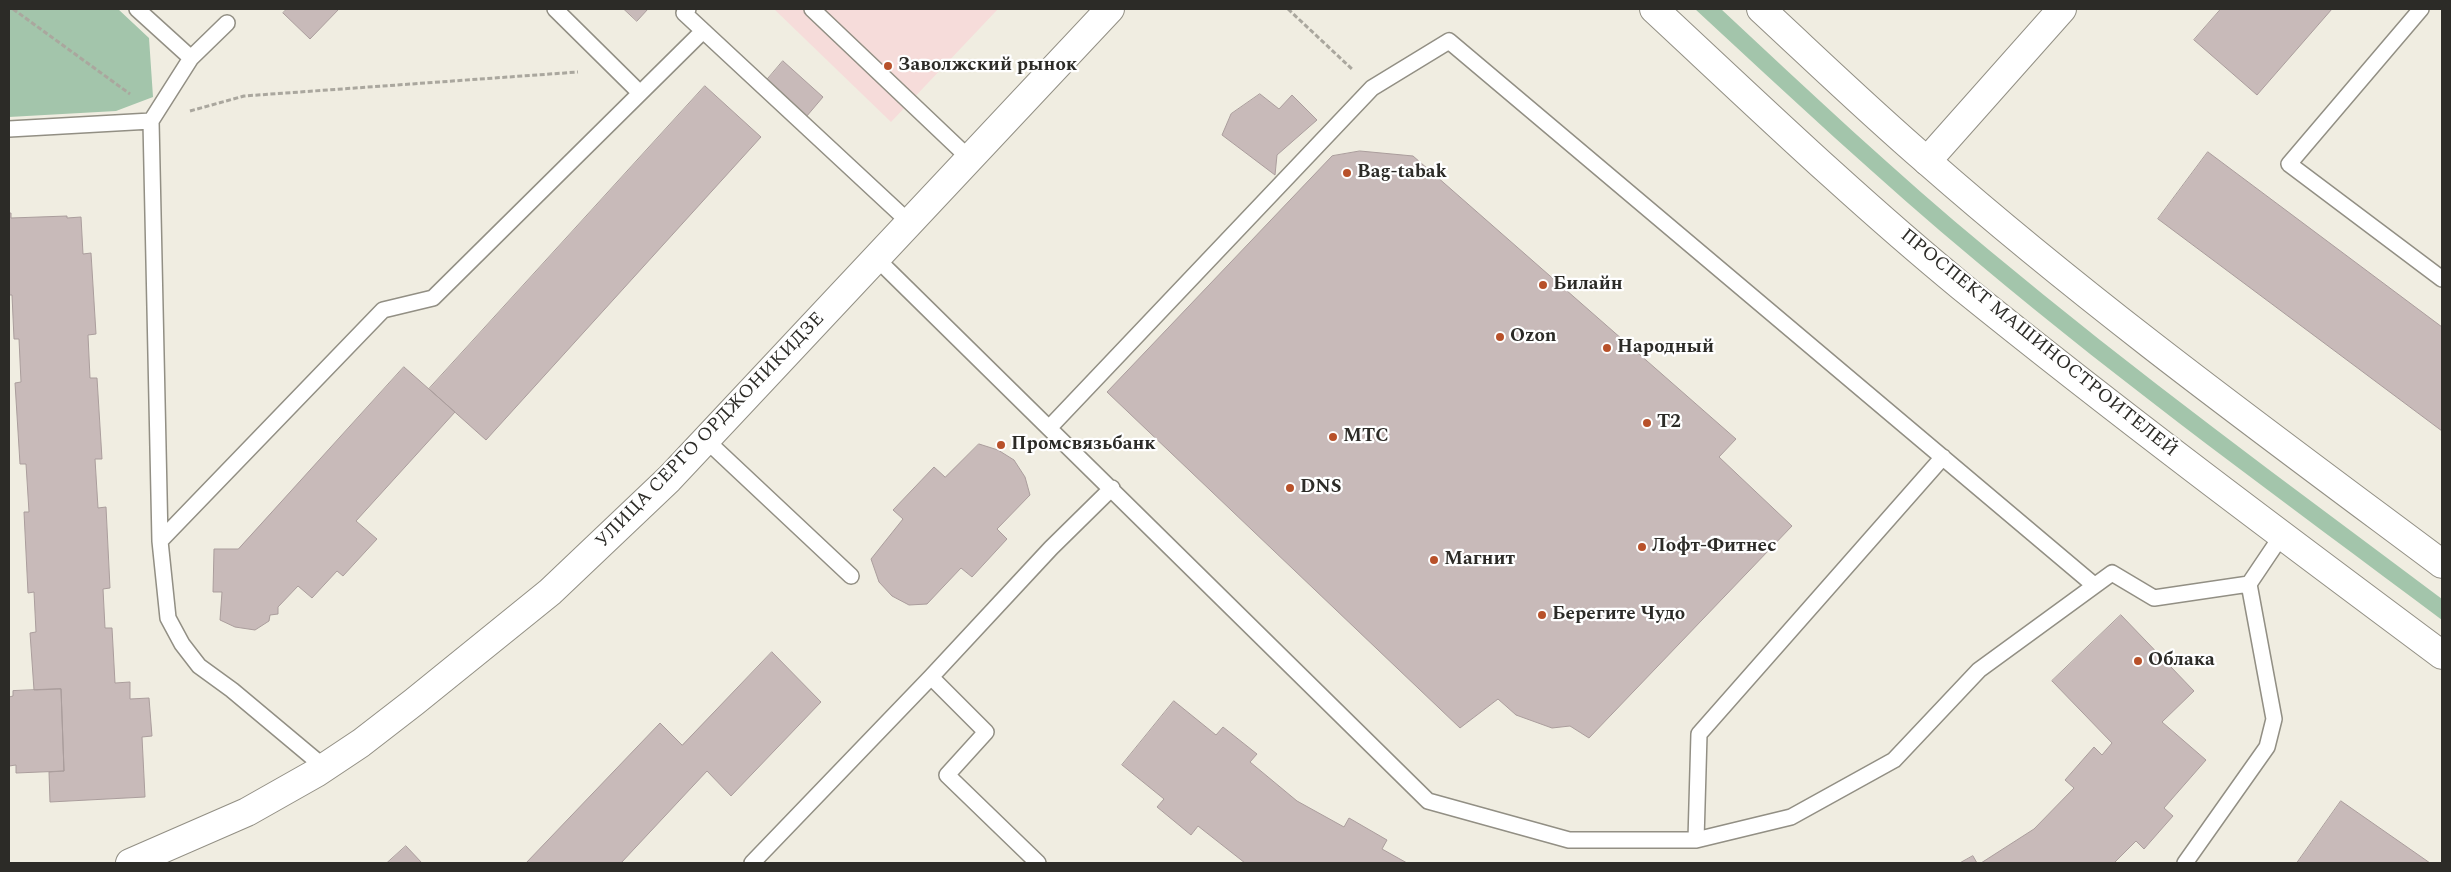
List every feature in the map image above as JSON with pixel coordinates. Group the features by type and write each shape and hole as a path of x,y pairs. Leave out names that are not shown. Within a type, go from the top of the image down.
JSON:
{"main road":[{"name":"УЛИЦА СЕРГО ОРДЖОНИКИДЗЕ","path":"130,863 247,812 324,768 414,702 550,592 669,479 1110,9"},
{"name":"ПРОСПЕКТ МАШИНОСТРОИТЕЛЕЙ","path":"1654,9 1824,167 1948,274 2060,365 2282,536 2442,655"},
{"path":"1761,9 1927,161 2008,229 2187,371 2442,564"},
{"path":"1927,161 2062,9"}],"lane":[{"path":"137,9 191,58"},
{"path":"555,9 640,93"},
{"path":"688,9 684,13 910,223"},
{"path":"812,9 970,159"},
{"path":"2420,9 2289,164 2442,279"},
{"path":"227,23 191,58 153,117 160,542 168,618 182,644 199,666 232,690 324,768"},
{"path":"160,542 383,310 433,298 703,31"},
{"path":"1050,427 1372,88 1449,41 2094,585"},
{"path":"9,129 153,117"},
{"path":"877,259 1050,427 1428,801 1569,840 1696,840 1791,818 1894,760 1979,670 2112,573 2154,598 2249,584"},
{"path":"706,440 851,576"},
{"path":"1696,840 1698,734 1943,457"},
{"path":"752,863 931,677 1051,548 1112,488"},
{"path":"2185,863 2267,747 2274,719 2249,584 2282,536"},
{"path":"931,677 986,732 947,775 1038,863"}],"path":[{"path":"13,9 153,117 244,96 616,69"},
{"path":"1288,9 1372,88"}],"shaded area":[{"name":"Заволжский рынок","path":"774,9 998,9 891,122"}],"green space":[{"path":"9,9 118,9 149,38 153,97 116,111 9,117"},
{"path":"1695,9 1721,9 1887,162 1954,221 2044,295 2213,428 2442,599 2442,620 2207,444 2034,309 1905,200"}],"building":[{"path":"287,9 339,9 310,39 283,13"},
{"path":"624,9 648,9 637,21"},
{"path":"2221,9 2332,9 2257,95 2194,40"},
{"path":"783,61 823,97 806,117 766,81"},
{"path":"705,86 761,137 486,440 429,389"},
{"path":"1260,94 1279,109 1292,95 1317,120 1277,155 1275,175 1222,135 1231,114"},
{"path":"1360,151 1413,156 1736,439 1719,457 1792,526 1589,738 1570,726 1552,728 1516,715 1498,699 1460,728 1107,392 1332,156"},
{"path":"2208,152 2442,327 2442,431 2158,219"},
{"path":"9,213 11,213 11,218 81,217 83,254 91,253 96,334 88,335 90,378 97,378 102,459 95,459 98,508 106,507 110,588 103,589 105,628 112,628 115,683 130,682 130,699 149,698 152,736 142,737 145,797 50,802 49,772 64,771 61,689 34,690 30,633 36,632 34,592 28,593 24,512 29,512 26,464 20,464 15,383 21,382 19,339 14,339 12,295 9,295"},
{"path":"404,367 455,412 356,521 377,539 343,576 337,571 312,598 298,586 278,607 278,614 270,615 269,621 255,630 235,627 220,620 222,592 213,592 214,549 238,549"},
{"path":"979,444 998,450 1014,460 1025,477 1030,495 997,529 1007,539 972,577 961,568 927,604 909,605 892,596 879,582 871,559 903,519 893,510 934,467 945,477"},
{"path":"2121,615 2194,691 2162,722 2206,760 2164,808 2173,816 2144,849 2136,841 2114,863 1981,863 2034,829 2074,788 2065,780 2094,747 2102,755 2112,743 2052,681"},
{"path":"772,652 821,702 731,796 707,771 621,863 526,863 660,723 682,745"},
{"path":"61,689 64,771 16,773 16,765 9,766 9,697 13,696 13,691"},
{"path":"1174,701 1216,735 1223,727 1257,754 1250,762 1297,801 1344,827 1349,818 1387,840 1382,849 1407,863 1245,863 1198,826 1191,835 1157,807 1164,799 1122,765"},
{"path":"2341,801 2430,863 2297,863"},
{"path":"406,846 422,863 387,863"},
{"path":"1973,856 1977,863 1960,863"}],"place":[{"name":"Заволжский рынок","path":"888,66"},
{"name":"Bag-tabak","path":"1347,173"},
{"name":"Билайн","path":"1543,285"},
{"name":"Ozon","path":"1500,337"},
{"name":"Народный","path":"1607,348"},
{"name":"T2","path":"1647,423"},
{"name":"МТС","path":"1333,437"},
{"name":"Промсвязьбанк","path":"1001,445"},
{"name":"DNS","path":"1290,488"},
{"name":"Лофт-Фитнес","path":"1642,547"},
{"name":"Магнит","path":"1434,560"},
{"name":"Берегите Чудо","path":"1542,615"},
{"name":"Облака","path":"2138,661"}]}
